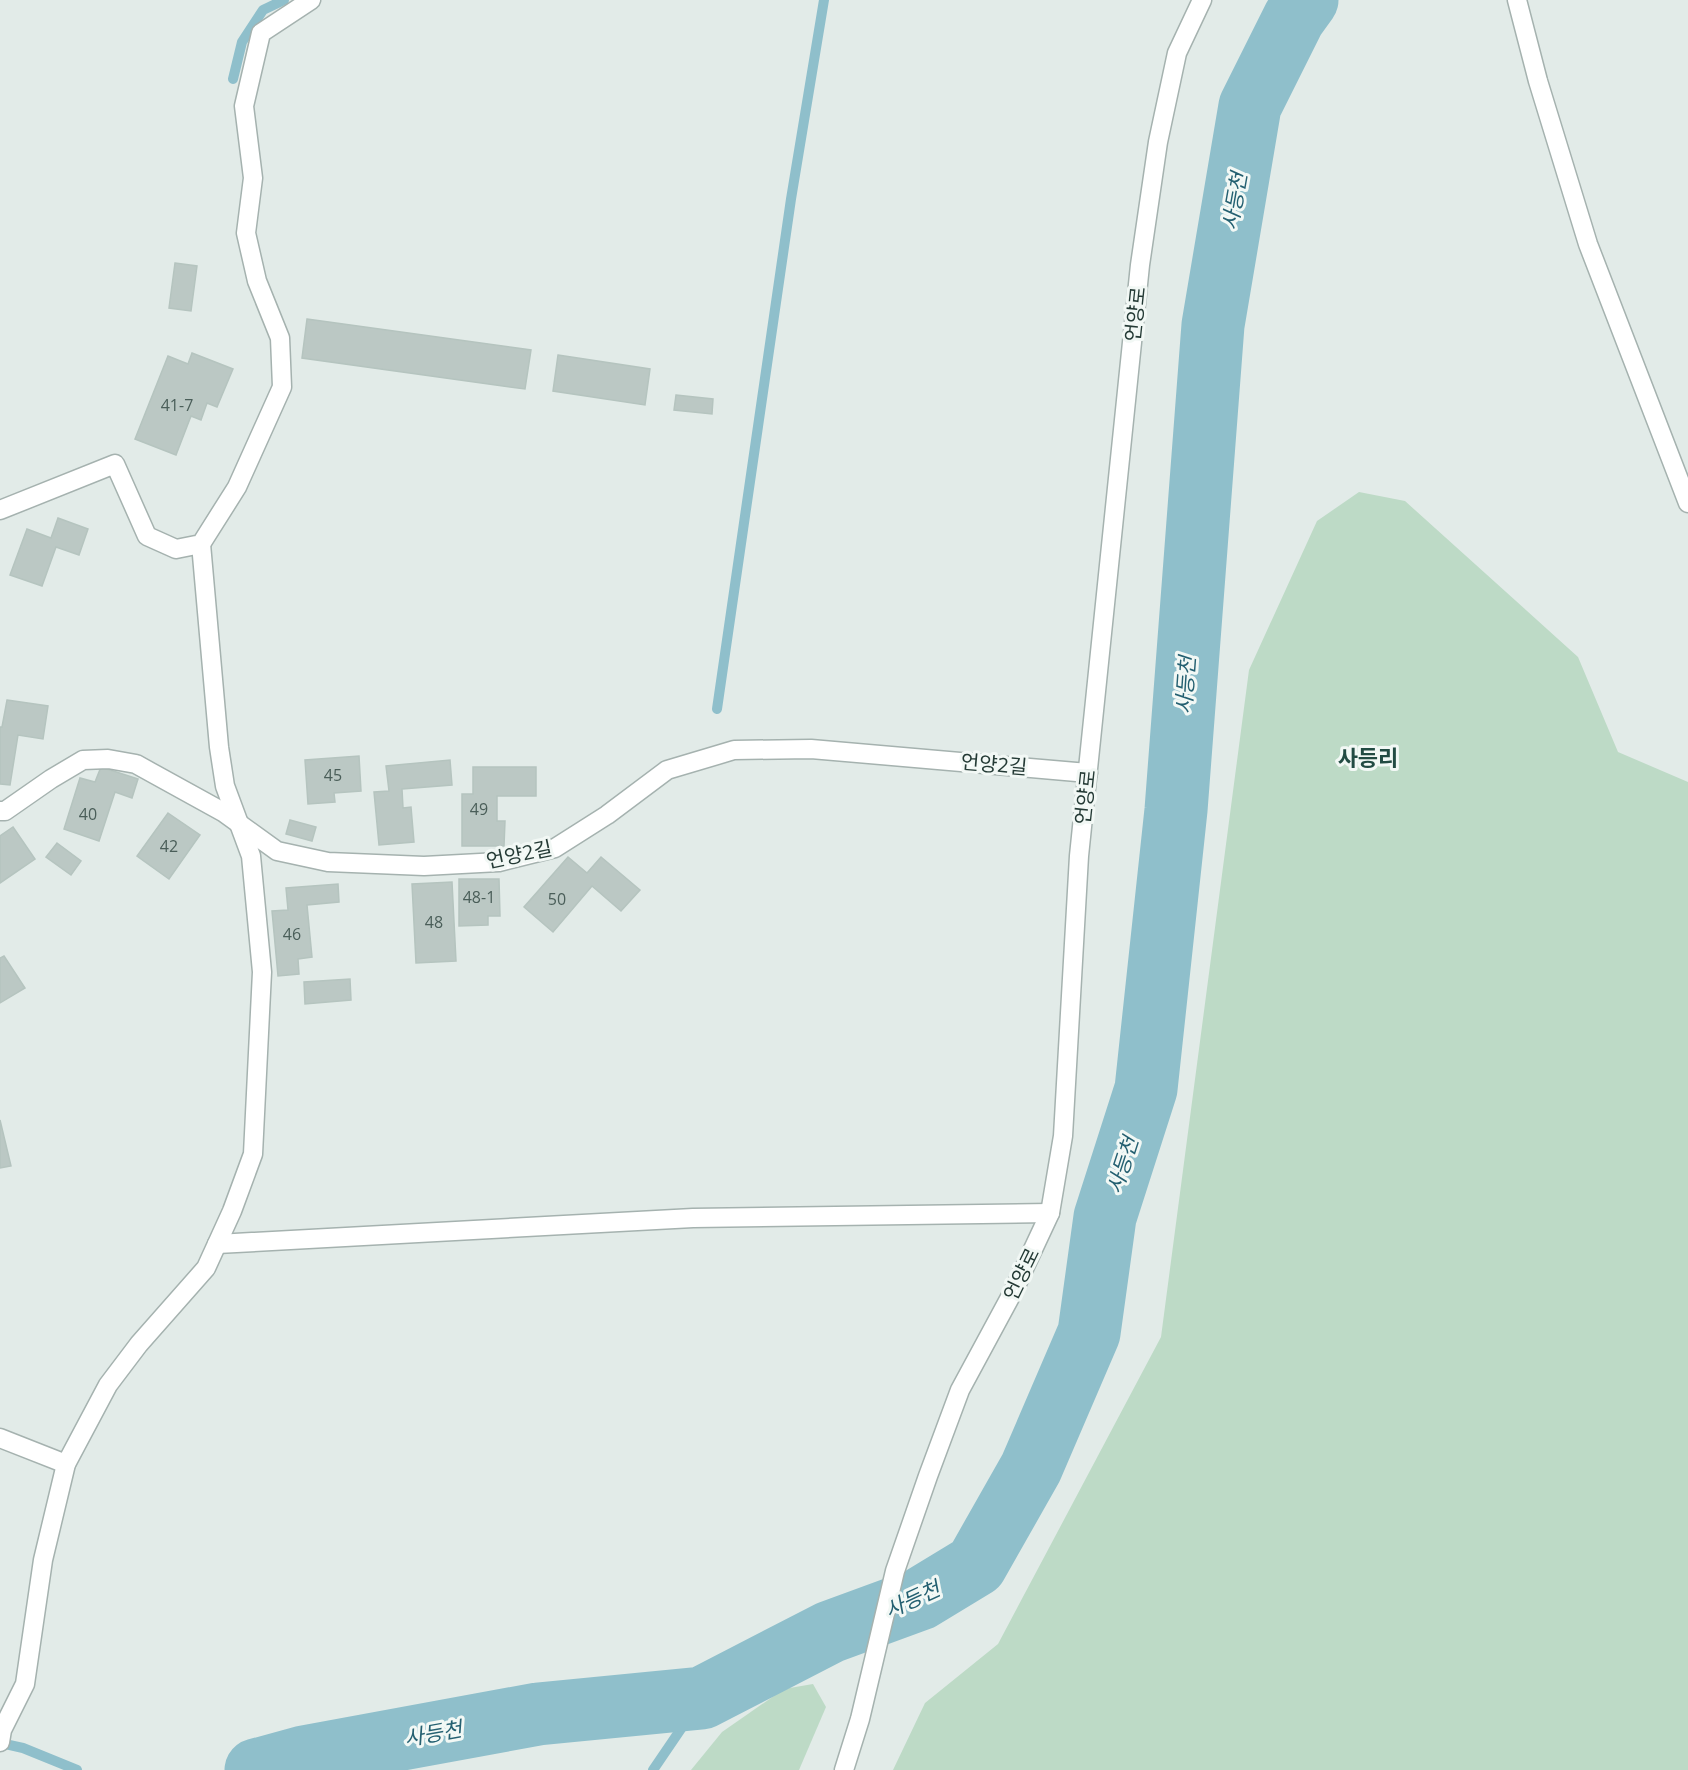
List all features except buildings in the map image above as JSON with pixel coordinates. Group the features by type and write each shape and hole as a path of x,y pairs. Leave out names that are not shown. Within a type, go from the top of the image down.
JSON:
{"street":[{"path":"1,1736 25,1684 43,1560 66,1464 108,1385 139,1344 206,1268 253,1154 262,972 251,856 225,786 219,747 201,544 237,487 282,387 280,338 257,281 246,232 253,178 244,106 261,33 311,0"},
{"name":"언양로","path":"844,1770 860,1719 895,1571 960,1390 1014,1290 1050,1212 1063,1136 1079,856 1140,265 1155,165 1177,53 1202,0"},
{"path":"1517,0 1538,81 1588,244 1688,503"},
{"path":"0,510 115,464 147,536 176,549 201,544"},
{"name":"언양2길","path":"0,812 5,812 51,779 83,760 108,759 136,764 237,822 277,851 328,862 424,866 499,862 555,848 607,815 667,770 734,750 811,749 1088,772"},
{"path":"217,1245 693,1218 1050,1212"},
{"path":"0,1438 66,1464"}],"green space":[{"path":"1359,492 1405,501 1578,657 1618,752 1688,782 1688,1770 893,1770 925,1703 998,1644 1161,1337 1249,670 1317,521"},
{"path":"813,1684 826,1707 799,1770 691,1770 722,1732 784,1689"}],"waterway":[{"path":"233,79 242,42 263,10 284,0"},
{"path":"717,709 791,199 824,0"},
{"name":"사등천","path":"256,1770 304,1757 538,1714 702,1698 830,1632 920,1599 976,1565 1031,1468 1089,1333 1105,1217 1146,1089 1176,810 1213,325 1250,106 1294,18 1307,0"},
{"path":"653,1770 702,1698"},
{"path":"0,1743 23,1748 77,1770"}],"district":[{"name":"사등리","path":"1368,757"}]}
